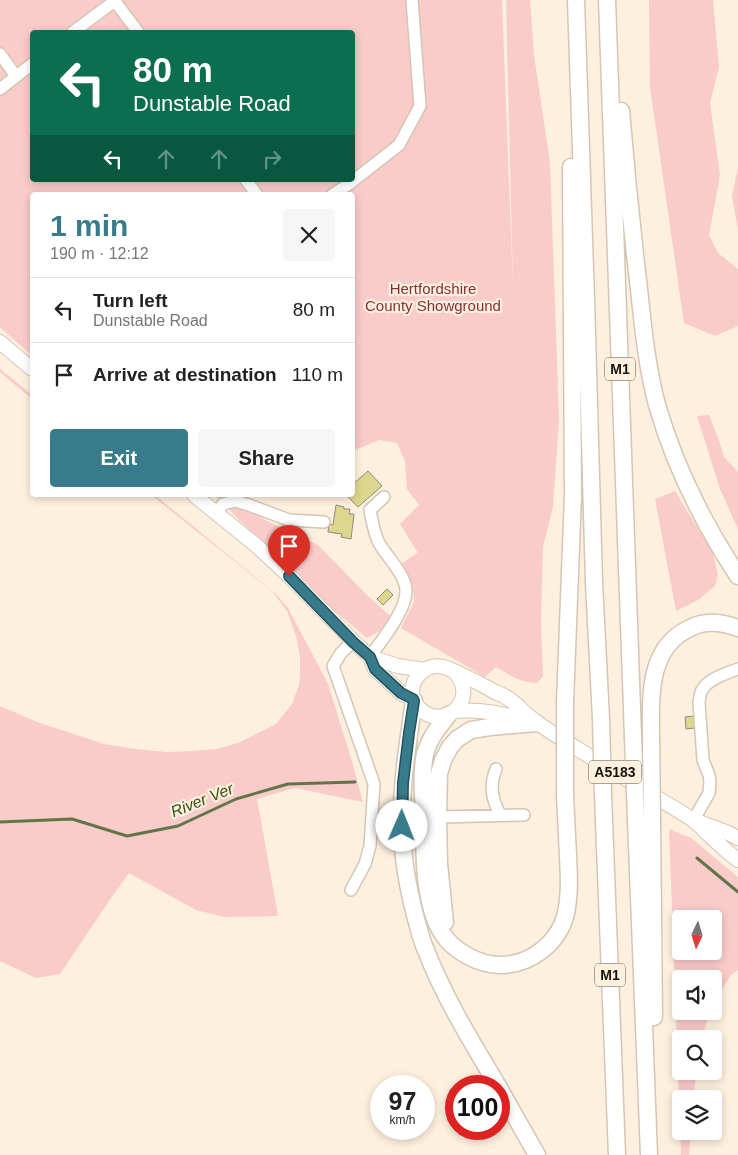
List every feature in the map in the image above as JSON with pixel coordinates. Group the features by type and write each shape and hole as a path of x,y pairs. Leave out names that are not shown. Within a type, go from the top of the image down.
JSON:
{"highway":[{"path":"451,713 433,735 426,752 423,769 425,856 429,894 436,922 442,934 451,944 472,958 498,965 521,962 533,956 554,939 563,924 568,901 565,702 573,495 571,168 575,0"},
{"name":"M1","path":"575,0 594,584 601,720 617,1155"},
{"path":"607,0 618,73 634,250 649,371 657,405 671,449 682,475 705,523 738,576"},
{"name":"M1","path":"607,0 633,737 644,820 649,1155"},
{"path":"659,1155 654,1005 644,820 654,675 662,652 679,634 701,624 721,624 738,628"},
{"path":"414,700 402,797 403,850 410,892 424,947 438,979 491,1075"},
{"path":"451,944 446,932 439,864 438,788 440,770 450,747 457,739 471,730 536,723"},
{"path":"510,1108 537,1155"}],"main road":[{"path":"0,342 30,367"},
{"path":"197,497 258,546 370,657 398,666 424,670"},
{"path":"370,657 375,669 385,679 401,693 414,700"},
{"path":"432,666 449,668 455,672 462,682 464,691 462,702 451,713 434,717 419,709 412,692 414,681 424,670 432,666"},
{"name":"A5183","path":"455,672 510,699 536,723 693,820 738,838"},
{"name":"A5183","path":"451,713 472,710 489,711 536,723"},
{"name":"A5183","path":"693,820 738,860"}],"lane":[{"path":"76,30 115,0 137,30"},
{"path":"355,179 399,145 420,106 412,0"},
{"path":"0,54 16,76"},
{"path":"0,89 30,66"},
{"path":"336,192 351,182"},
{"path":"370,657 391,627 403,603 406,588 403,579 378,542 370,510 384,497"},
{"path":"216,512 223,504 235,501 289,520 324,522"},
{"path":"351,890 365,864 370,846 374,784 333,666 341,653 353,642"},
{"path":"693,820 709,794 710,789 709,775 703,760 700,693 706,685 719,676 738,669"},
{"path":"496,769 493,776 492,790 493,800 500,815"},
{"path":"438,817 524,815"}],"green space":[{"name":"Hertfordshire County Showground","path":"0,0 502,0 513,286 506,0 530,0 534,55 550,163 559,421 553,506 543,547 541,623 543,676 537,683 515,678 496,667 485,677 401,628 414,602 413,587 402,563 418,553 400,524 419,505 407,489 405,461 397,443 379,440 355,450 355,192 30,192 30,354 0,327"},
{"path":"649,0 713,0 719,67 710,103 720,175 709,235 718,253 738,269 738,326 715,336 684,323 650,87"},
{"path":"738,167 738,230 732,196"},
{"path":"0,369 30,393 30,397 0,372"},
{"path":"709,415 724,457 738,472 738,529 720,489 697,416"},
{"path":"675,491 713,553 718,575 715,586 698,600 676,611 655,499"},
{"path":"154,497 157,497 276,594 288,608 328,684 363,802 295,788 257,799 278,916 225,917 196,910 129,873 60,974 36,978 0,961 0,706 37,722 104,744 135,749 167,752 192,751 217,749 238,743 276,724 292,704 299,685 300,656 296,636 287,611 272,591"},
{"path":"216,497 240,497 238,498 265,520 318,545 390,616 382,630 367,638 318,597"},
{"path":"669,829 691,838 738,877 738,970 730,976 722,990 722,970 674,970 674,960 722,960 722,910 672,910"},
{"path":"676,1020 707,1020 705,1030 676,1030"},
{"path":"678,1080 695,1080 695,1090 679,1090"},
{"path":"680,1140 690,1140 689,1155 681,1155"}],"building":[{"path":"368,471 382,486 358,507 348,497 355,497 355,482"},
{"path":"336,505 344,507 344,509 350,509 349,514 354,514 351,539 341,537 342,534 328,532 329,524 333,525"},
{"path":"387,589 393,595 383,605 377,599"},
{"path":"694,716 695,728 686,729 685,717"}],"waterway":[{"name":"River Ver","path":"0,822 72,819 127,836 178,826 236,799 288,784 355,782"},
{"name":"River Ver","path":"697,858 738,892"}],"route":[{"path":"289,576 370,657 375,669 390,684 414,701 403,783 402,826"}]}
